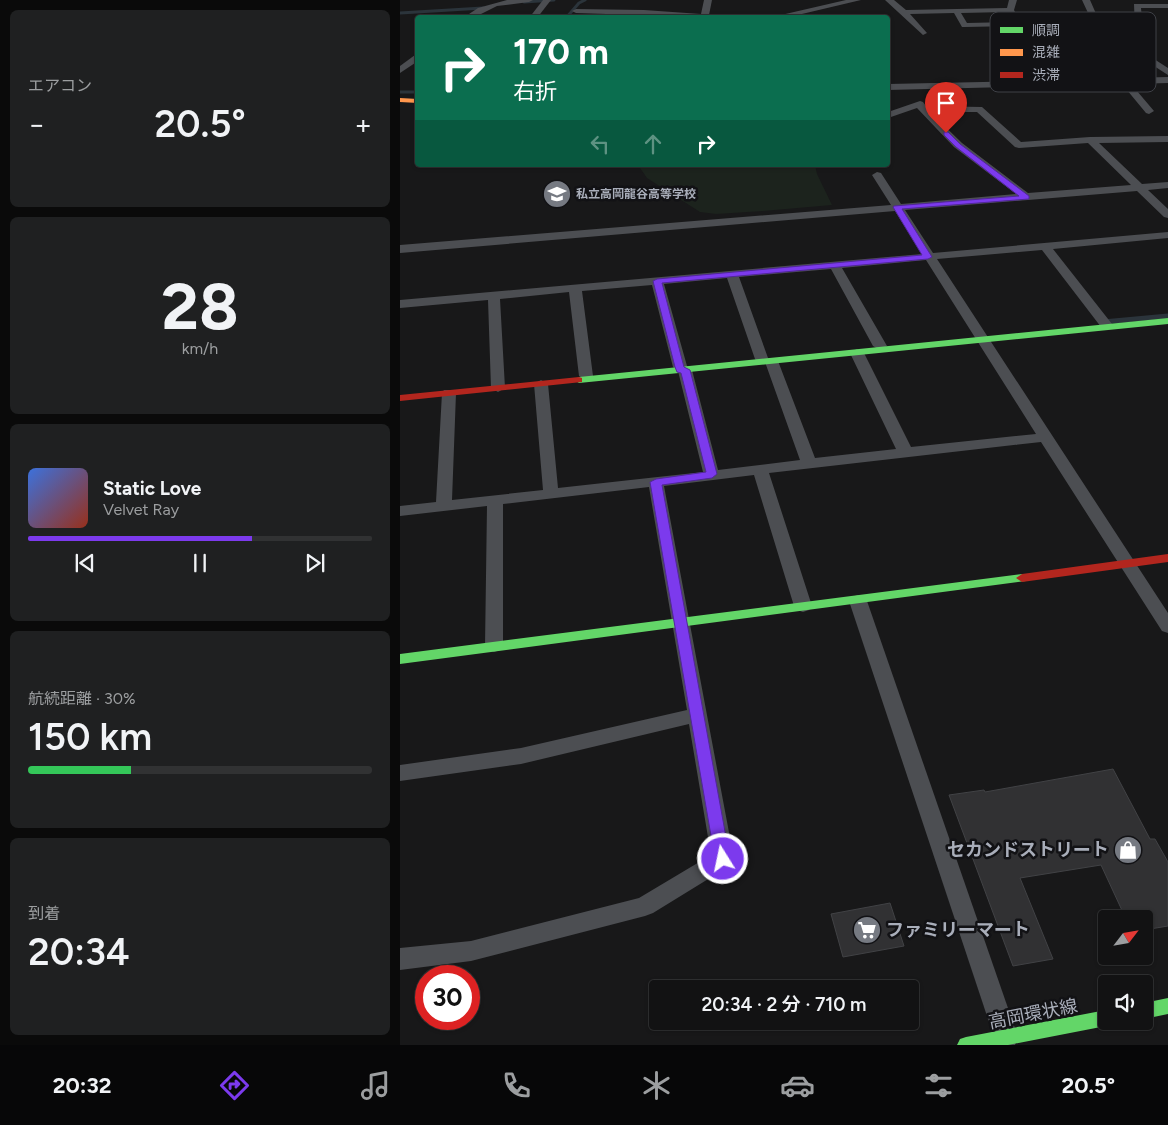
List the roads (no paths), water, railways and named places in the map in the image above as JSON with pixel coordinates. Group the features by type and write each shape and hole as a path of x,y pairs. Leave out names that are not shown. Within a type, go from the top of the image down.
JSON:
{"street":[{"path":"470,15 476,10 496,4 529,0"},
{"path":"576,11 645,9 705,15 708,0"},
{"path":"786,15 857,0"},
{"path":"889,0 904,12 923,33"},
{"path":"904,12 1010,10 1013,0"},
{"path":"1086,0 1092,12"},
{"path":"535,15 547,1"},
{"path":"573,15 581,4"},
{"path":"1137,12 1137,6 1168,6"},
{"path":"956,11 965,25 990,25"},
{"path":"400,70 415,58"},
{"path":"1156,64 1168,72"},
{"path":"890,87 990,85"},
{"path":"918,87 921,107 958,146 1026,197"},
{"path":"1133,92 1149,111"},
{"path":"400,100 415,100"},
{"path":"890,115 921,107 979,109 1019,144 1090,140 1168,139"},
{"path":"1090,140 1168,216"},
{"path":"877,175 928,257 1047,437 1168,627"},
{"path":"400,249 1168,185"},
{"path":"400,304 1168,235"},
{"path":"1045,246 1107,324"},
{"path":"835,266 880,347"},
{"path":"732,275 764,359 809,463"},
{"path":"657,281 712,474"},
{"path":"575,288 586,376"},
{"path":"494,296 498,388"},
{"path":"400,398 541,384 586,376 764,359 857,353 880,347 980,336 1107,324 1168,321"},
{"path":"857,353 906,453"},
{"path":"541,384 550,495"},
{"path":"444,506 449,393"},
{"path":"400,511 1047,437"},
{"path":"760,470 803,606"},
{"path":"400,960 471,951 645,906 723,859 656,482"},
{"path":"494,646 495,500"},
{"path":"400,659 1168,558"},
{"path":"858,600 1006,1037"},
{"path":"400,773 521,756 697,715"},
{"path":"1153,1009 1168,1006"},
{"name":"高岡環状線","path":"966,1045 1098,1020"}],"waterway":[{"path":"524,2 554,0"},
{"path":"569,15 579,3 585,0"},
{"path":"400,13 483,8"},
{"path":"400,92 415,92"},
{"path":"1103,322 1168,316"}],"place":[{"name":"私立高岡龍谷高等学校","path":"557,194"},
{"name":"セカンドストリート","path":"1128,850"},
{"name":"ファミリーマート","path":"867,930"}]}
